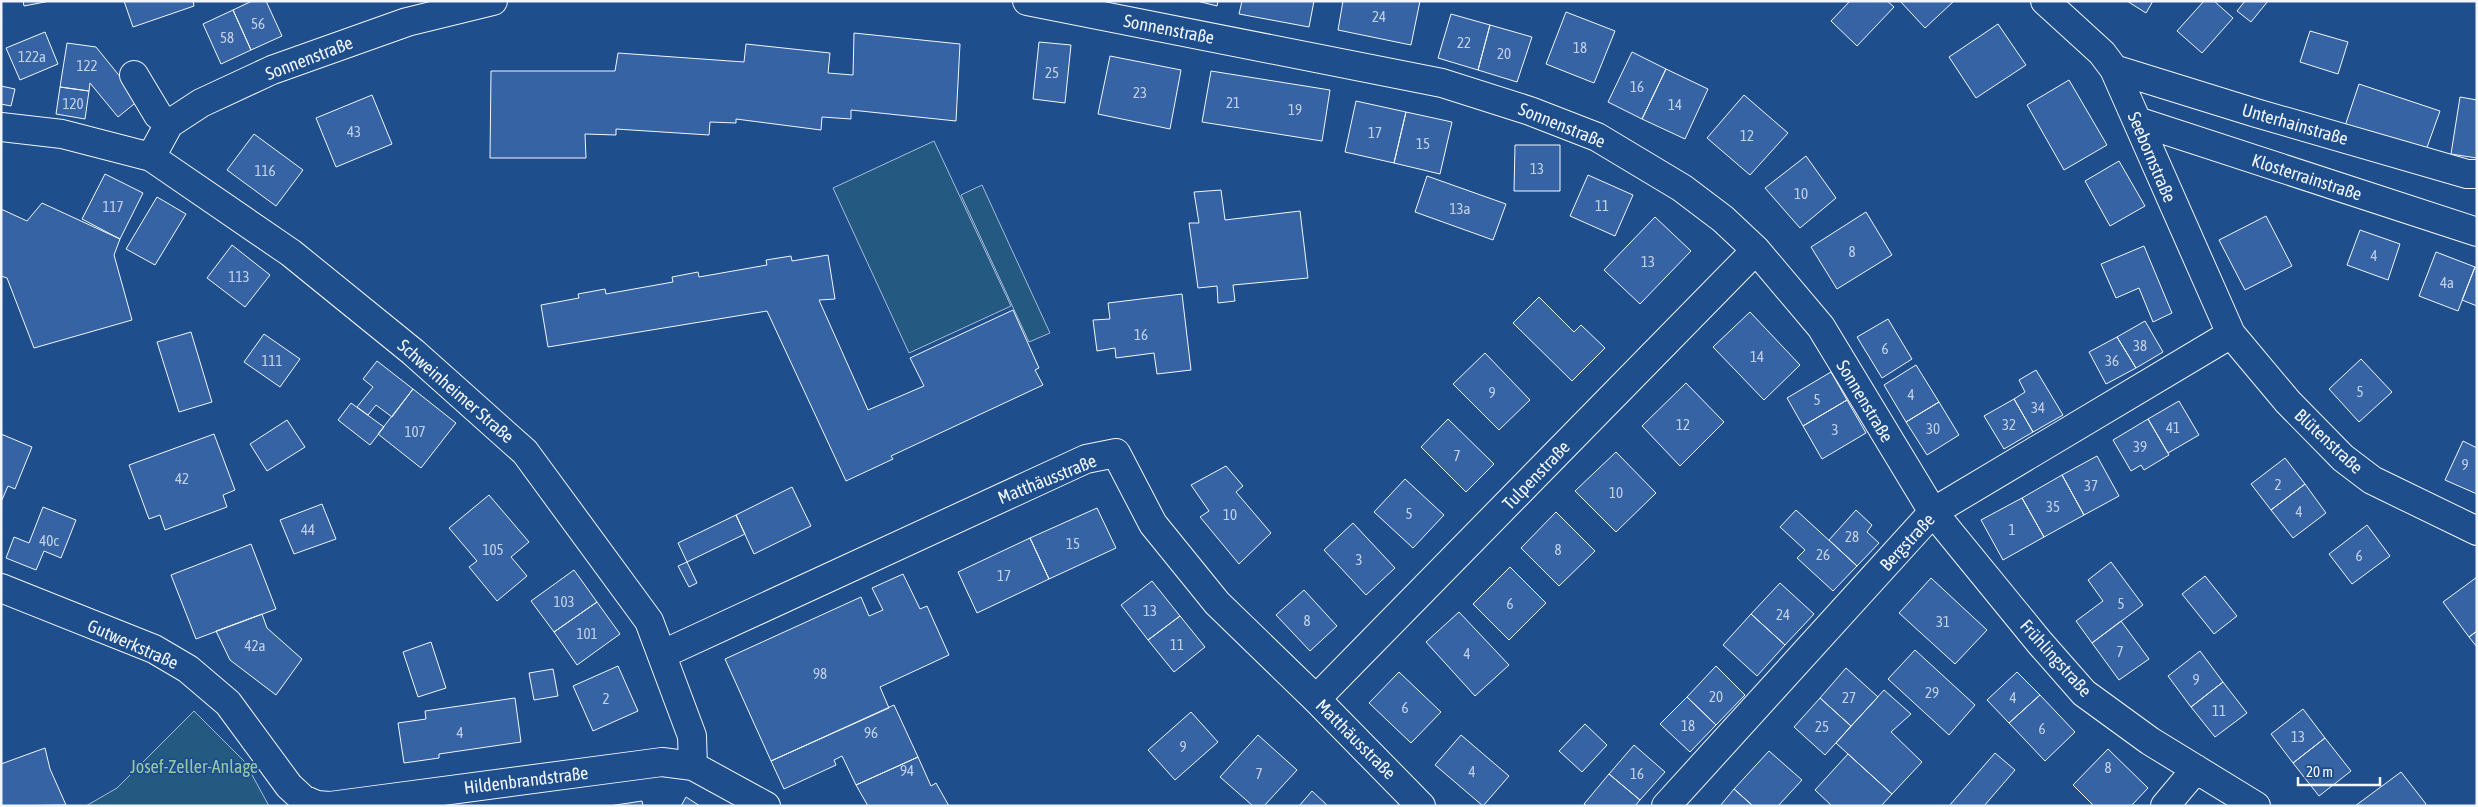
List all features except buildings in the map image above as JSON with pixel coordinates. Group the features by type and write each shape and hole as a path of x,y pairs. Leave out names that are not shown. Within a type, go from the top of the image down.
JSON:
{"street":[{"name":"Sonnenstraße","path":"151,157 169,124 201,103 272,70 407,22 493,1"},
{"name":"Sonnenstraße","path":"1027,1 1442,83 1530,110 1597,137 1682,188 1723,219 1756,250 1821,327 1933,512"},
{"name":"Seebornstraße","path":"2045,1 2102,53 2114,69 2166,192 2231,334"},
{"name":"Unterhainstraße","path":"2114,69 2438,166 2466,174 2477,174"},
{"path":"134,75 158,115 169,124"},
{"name":"Klosterrainstraße","path":"2137,121 2477,232"},
{"name":"Schweinheimer Straße","path":"1,127 62,134 151,157 291,253 414,352 525,452 649,621 663,654 692,736 693,766"},
{"name":"Tulpenstraße","path":"1316,699 1756,250"},
{"name":"Bergstraße","path":"1666,806 1933,512 2231,334"},
{"name":"Blütenstraße","path":"2231,334 2288,402 2343,458 2372,480 2477,531"},
{"name":"Matthäusstraße","path":"663,654 1086,460 1116,453 1153,524 1216,603 1316,699 1421,806"},
{"name":"Frühlingstraße","path":"1933,512 2040,643 2084,693 2150,741 2256,806"},
{"name":"Gutwerkstraße","path":"1,588 154,649 188,669 228,703 289,786 303,799 317,805 330,806"},
{"name":"Hildenbrandstraße","path":"330,806 662,762 693,766"},
{"path":"693,766 766,806"},
{"path":"2165,806 2196,769"}],"green space":[{"path":"934,141 1011,306 909,353 833,188"},
{"path":"982,185 1050,333 1029,342 961,195"},
{"name":"Josef-Zeller-Anlage","path":"194,711 245,762 269,806 86,806 117,788"}]}
